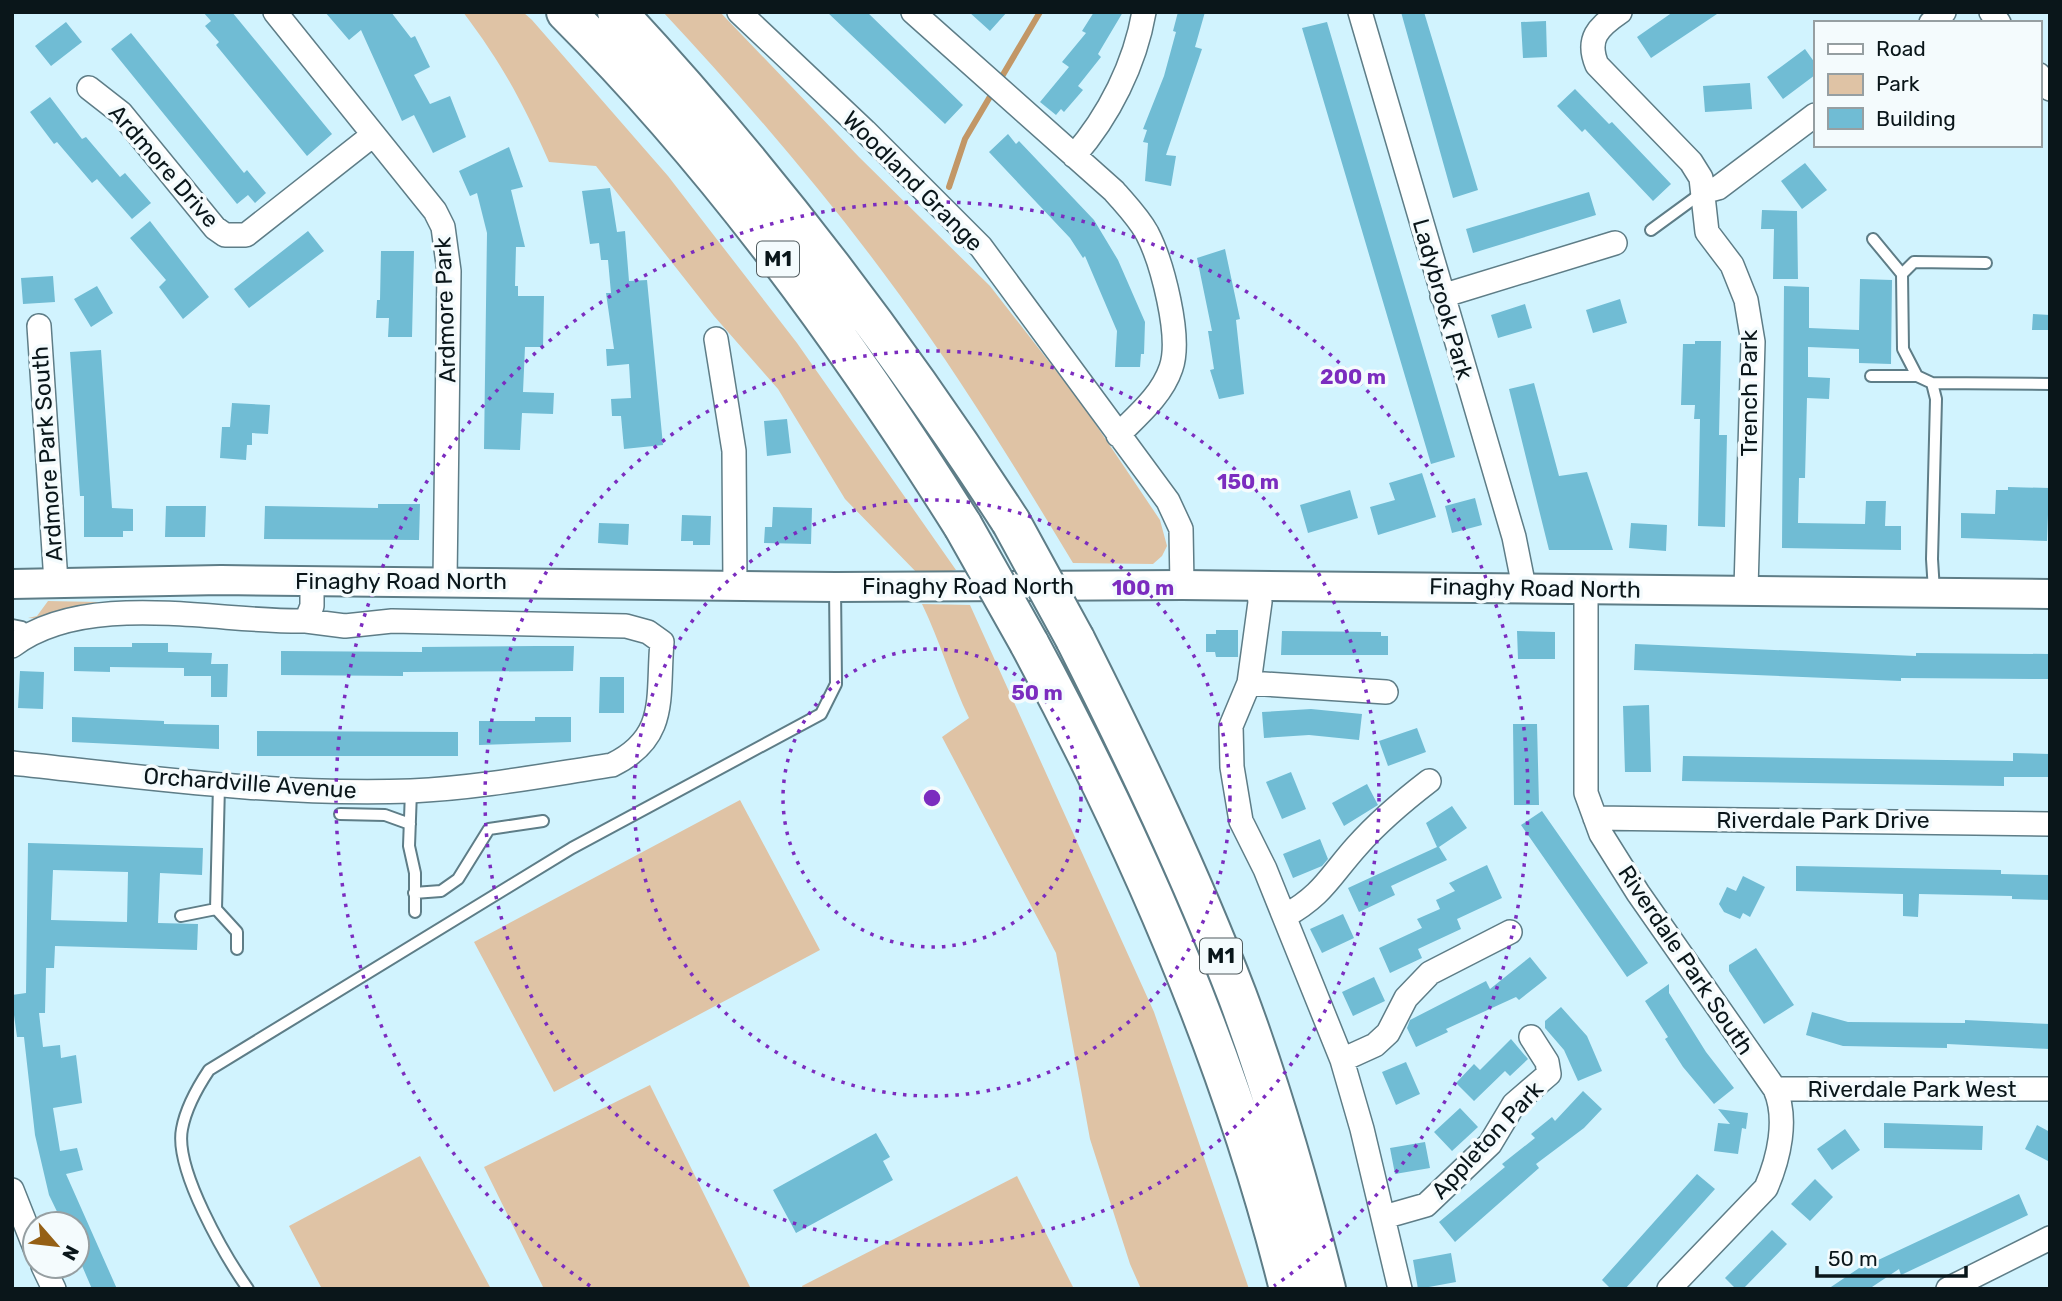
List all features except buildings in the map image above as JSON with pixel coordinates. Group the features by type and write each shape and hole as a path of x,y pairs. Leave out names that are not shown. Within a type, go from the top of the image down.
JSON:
{"highway":[{"name":"M1","path":"566,12 670,124 760,235 861,371 963,526 1091,760 1169,935 1242,1130 1275,1230 1289,1289"},
{"name":"M1","path":"617,12 687,86 748,159 878,325 947,423 1010,522 1075,639 1142,774 1199,900 1238,998 1279,1116 1326,1289"}],"street":[{"name":"Ardmore Park","path":"275,12 435,211 447,245 445,581"},
{"name":"Woodland Grange","path":"739,12 865,131 981,247 1168,501 1181,529 1182,585"},
{"path":"913,12 1114,191 1136,215 1148,236 1161,273 1174,334 1172,366 1164,385 1118,435"},
{"path":"1074,156 1090,137 1129,65 1144,12"},
{"name":"Ladybrook Park","path":"1360,12 1514,537 1524,587"},
{"name":"Trench Park","path":"1620,12 1597,29 1592,40 1592,52 1597,65 1691,162 1701,178 1707,232 1732,265 1746,300 1753,342 1746,589"},
{"name":"Ardmore Drive","path":"89,88 121,113 215,228 225,236 246,235 373,135"},
{"path":"1703,192 1718,188 1814,116"},
{"path":"1442,296 1615,243"},
{"name":"Ardmore Park South","path":"39,326 56,582"},
{"path":"716,339 734,451 735,585"},
{"path":"306,621 312,606 312,581"},
{"name":"Finaghy Road North","path":"12,584 445,581 835,587 1182,585 2050,594"},
{"path":"1258,586 1260,602 1249,683 1231,726 1232,767 1241,821 1285,916 1342,1060 1384,1217 1400,1289"},
{"name":"Riverdale Park South","path":"1586,589 1586,793 1601,834 1638,894 1775,1089 1782,1105 1783,1119 1773,1172 1766,1188 1669,1289"},
{"name":"Orchardville Avenue","path":"12,763 309,792 411,791 466,787 612,765 629,756 649,738 655,725 662,642 648,632 626,625 392,621 345,626 306,621 134,613 82,619 18,635"},
{"path":"1249,683 1386,692"},
{"path":"1285,916 1320,893 1359,844 1392,810 1429,781"},
{"name":"Riverdale Park Drive","path":"1595,818 2050,824"},
{"path":"1342,1060 1375,1045 1388,1033 1406,998 1430,973 1510,932"},
{"name":"Appleton Park","path":"1384,1217 1426,1205 1490,1144 1514,1104 1549,1074 1547,1062 1531,1037"},
{"name":"Riverdale Park West","path":"1775,1089 2050,1089"},
{"path":"12,1190 21,1223"},
{"path":"1952,1288 2050,1238"}],"lane":[{"path":"1651,230 1703,192"},
{"path":"1872,239 1902,274 1903,349 1917,376"},
{"path":"1902,274 1914,262 1986,263"},
{"path":"1871,376 1917,376 1932,383 2050,384"},
{"path":"1932,383 1936,399 1932,559 1934,591"},
{"path":"248,1289 217,1237 187,1176 181,1131 194,1093 209,1070 572,848 821,714 836,684 835,587"},
{"path":"219,785 216,909 237,932 237,949"},
{"path":"411,791 415,912"},
{"path":"340,814 385,815 410,824"},
{"path":"414,893 441,891 458,879 489,829 543,821"},
{"path":"181,916 216,909"}],"green space":[{"path":"463,12 523,12 532,20 668,176 797,343 956,570 921,577 845,499 778,389 714,316 596,166 549,162 511,85"},
{"path":"663,12 720,12 859,157 990,286 1082,404 1160,520 1167,546 1162,556 1153,564 1073,563 967,393 872,257 786,150"},
{"path":"48,601 99,602 42,619 28,618 37,616"},
{"path":"922,604 970,605 1154,1012 1249,1289 1141,1289 1130,1264 1090,1139 1056,953 942,737 969,718"},
{"path":"740,800 820,950 554,1092 474,942"},
{"path":"650,1085 751,1289 544,1289 484,1167"},
{"path":"420,1156 491,1289 322,1289 289,1226"},
{"path":"1017,1176 1074,1289 803,1289 802,1286"}],"waterway":[{"path":"949,187 965,139 1040,12"}]}
